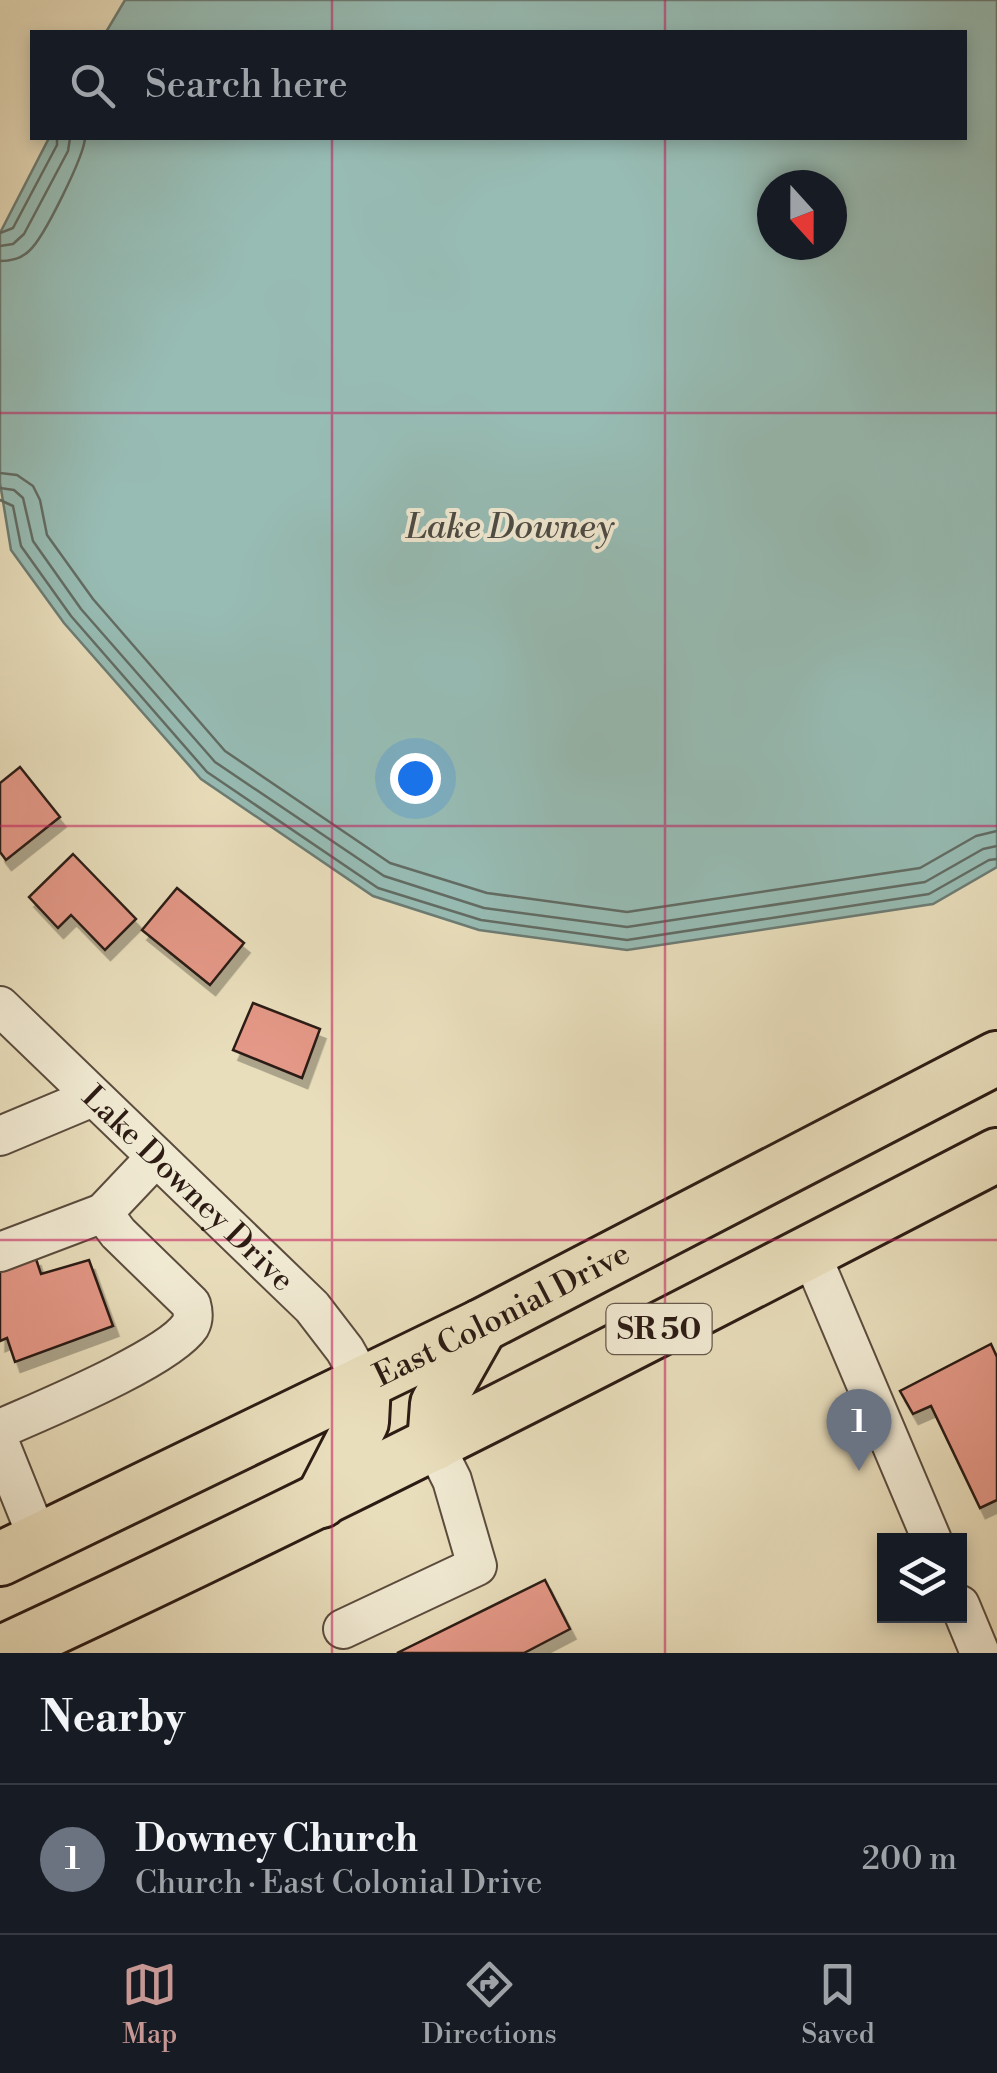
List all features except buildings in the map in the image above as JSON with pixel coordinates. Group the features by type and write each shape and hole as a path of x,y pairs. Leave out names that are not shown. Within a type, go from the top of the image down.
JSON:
{"highway":[{"name":"East Colonial Drive","path":"20,1550 482,1326 997,1058"},
{"name":"SR 50","path":"32,1646 997,1155"},
{"path":"434,1444 437,1404 482,1326"},
{"path":"321,1501 362,1422 364,1384"}],"street":[{"name":"Lake Downey Drive","path":"0,1006 312,1307 345,1350 364,1384"},
{"path":"0,1136 93,1097"},
{"path":"0,1252 103,1213 156,1157"},
{"path":"0,1429 165,1349 190,1326 194,1316 192,1304 118,1233 103,1213"},
{"path":"810,1252 929,1533"},
{"path":"0,1444 20,1550"},
{"path":"343,1629 478,1566 452,1480 434,1444"},
{"path":"967,1621 980,1653"}],"water":[{"name":"Lake Downey","path":"125,0 997,0 997,867 933,904 627,950 479,930 373,896 201,779 64,623 11,550 0,483 0,233 48,140 967,140 967,30 107,30"}],"place":[{"name":"Downey Church","path":"859,1471"}]}
